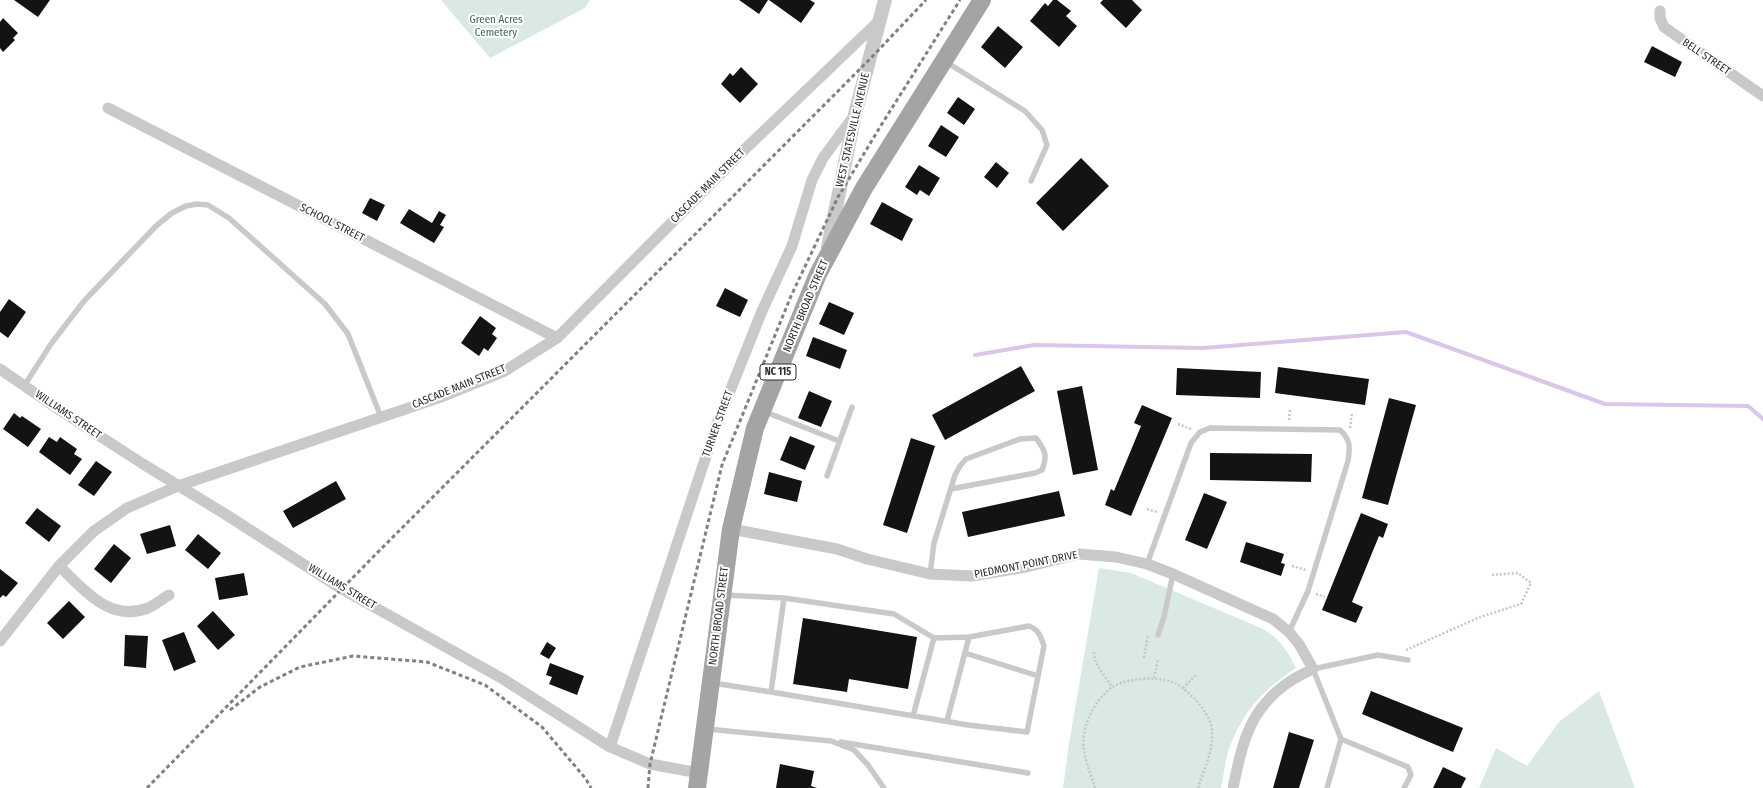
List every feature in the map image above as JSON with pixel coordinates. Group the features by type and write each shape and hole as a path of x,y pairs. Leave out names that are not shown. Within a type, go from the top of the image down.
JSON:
{"main road":[{"name":"NORTH BROAD STREET","path":"698,780 731,529 755,428 825,260 864,188 982,0"}],"street":[{"name":"WEST STATESVILLE AVENUE","path":"825,260 855,114 884,0"},
{"name":"BELL STREET","path":"1660,10 1660,18 1664,27 1763,96"},
{"name":"CASCADE MAIN STREET","path":"0,641 58,566 94,530 127,508 178,486 444,396 503,372 557,338 744,150 880,20"},
{"name":"SCHOOL STREET","path":"108,108 557,338"},
{"name":"TURNER STREET","path":"610,747 716,426 762,311 792,246 812,180 823,158 855,114"},
{"name":"WILLIAMS STREET","path":"0,369 85,427 342,589 503,679 610,747 650,764 666,768 698,780"},
{"name":"PIEDMONT POINT DRIVE","path":"731,529 836,549 868,559 930,574 972,576 1026,567 1079,554 1116,557 1147,564 1173,574 1273,619 1289,632 1303,650 1313,669"},
{"path":"58,566 95,600 113,611 130,612 148,608 169,595"},
{"path":"1233,788 1241,748 1256,714 1269,699 1289,682 1313,669"}],"lane":[{"path":"944,61 1024,111 1042,130 1046,145 1031,181"},
{"path":"24,386 51,344 84,302 157,225 172,213 186,206 197,204 208,206 229,218 325,304 348,334 381,417"},
{"path":"827,476 852,406"},
{"path":"762,411 839,441"},
{"path":"1147,564 1191,443 1200,432 1210,428 1340,430 1346,436 1350,447 1348,461 1308,591 1289,632"},
{"path":"930,574 934,543 955,475 966,459 1020,439 1036,438 1045,450 1045,462 1042,470 1035,473 951,489"},
{"path":"1158,635 1164,618 1173,574"},
{"path":"711,682 913,716 1027,732 1044,646 1040,634 1029,626 970,637 934,638 894,614 784,598 722,594"},
{"path":"771,692 784,598"},
{"path":"947,721 970,637"},
{"path":"913,716 934,638"},
{"path":"965,654 1038,676"},
{"path":"1327,788 1341,739 1313,669 1378,655 1408,660"},
{"path":"704,729 831,741 1028,773"},
{"path":"1341,739 1408,767 1412,775 1404,788"},
{"path":"831,741 854,750 868,765 884,788"}],"path":[{"path":"1292,566 1314,572"},
{"path":"1391,657 1480,617 1521,604 1531,583 1518,573 1490,575"},
{"path":"1144,658 1148,633"},
{"path":"1094,652 1094,658 1098,667 1112,687"},
{"path":"1154,678 1158,660"},
{"path":"1183,688 1196,675"},
{"path":"1095,788 1087,764 1084,735 1096,703 1112,687 1125,682 1154,678 1172,682 1183,688 1197,701 1207,715 1212,728 1212,745 1198,788"}],"green space":[{"name":"Green Acres Cemetery","path":"441,0 590,0 585,8 490,58"},
{"path":"1099,568 1131,573 1261,628 1278,640 1286,649 1296,668 1284,676 1255,702 1241,723 1226,758 1221,788 1063,788"},
{"path":"1599,691 1635,788 1479,788 1496,748 1527,766 1559,722"}],"building":[{"path":"14,0 50,0 38,17"},
{"path":"739,0 768,0 759,14"},
{"path":"769,0 810,0 815,3 801,23"},
{"path":"1053,0 1057,0 1071,11 1066,16 1077,26 1059,47 1030,21 1045,3 1048,6"},
{"path":"1103,0 1132,0 1142,10 1126,28 1100,3"},
{"path":"3,18 18,33 13,38 15,40 3,52 0,48 0,22"},
{"path":"998,26 1023,47 1005,68 981,47"},
{"path":"1652,46 1682,62 1675,77 1644,62"},
{"path":"741,67 758,84 740,103 721,84 730,73 733,76"},
{"path":"958,97 975,109 964,125 947,113"},
{"path":"941,125 959,137 946,157 928,146"},
{"path":"1081,158 1109,186 1063,231 1036,203"},
{"path":"996,162 1009,173 997,188 984,177"},
{"path":"919,165 940,178 929,196 920,190 917,195 905,187"},
{"path":"370,198 385,205 377,221 362,213"},
{"path":"882,202 913,219 902,241 870,224"},
{"path":"409,209 432,223 439,211 446,215 440,225 444,227 434,243 400,223"},
{"path":"725,288 748,300 740,317 716,306"},
{"path":"9,299 26,312 8,338 0,332 0,312"},
{"path":"829,302 854,313 844,335 819,324"},
{"path":"480,316 496,328 492,334 497,338 488,351 484,348 479,356 461,343"},
{"path":"813,337 847,350 840,369 806,356"},
{"path":"1021,366 1035,391 945,440 932,415"},
{"path":"1278,367 1369,379 1365,405 1275,393"},
{"path":"1177,368 1261,372 1260,398 1176,395"},
{"path":"1082,386 1098,470 1073,475 1057,391"},
{"path":"809,391 832,401 821,427 798,418"},
{"path":"1389,398 1416,405 1388,505 1362,498"},
{"path":"1142,405 1172,418 1131,516 1105,505 1111,489 1114,491 1141,426 1134,423"},
{"path":"14,413 20,418 22,416 41,429 28,447 3,429"},
{"path":"790,436 815,446 805,470 780,460"},
{"path":"49,437 57,442 60,437 77,449 74,454 82,459 70,475 39,452"},
{"path":"911,438 935,446 907,533 883,525"},
{"path":"1210,453 1312,454 1311,482 1210,480"},
{"path":"96,461 112,472 94,496 78,485"},
{"path":"769,472 802,481 797,502 764,494"},
{"path":"336,481 346,499 293,528 283,511"},
{"path":"1059,491 1065,516 968,537 962,512"},
{"path":"1204,493 1227,502 1207,549 1185,540"},
{"path":"37,508 61,526 49,542 25,523"},
{"path":"1361,513 1388,524 1383,538 1379,536 1352,602 1363,607 1356,623 1322,610"},
{"path":"170,525 176,546 147,554 140,534"},
{"path":"198,534 221,553 208,569 185,550"},
{"path":"1246,542 1284,554 1281,563 1285,564 1281,576 1240,562"},
{"path":"114,544 131,558 111,583 94,569"},
{"path":"0,569 18,583 6,597 3,595 0,598"},
{"path":"244,573 248,595 219,600 215,578"},
{"path":"69,601 85,617 63,639 47,623"},
{"path":"213,611 235,635 218,650 197,626"},
{"path":"803,618 917,637 908,689 849,679 847,692 793,684"},
{"path":"184,632 196,662 174,671 162,640"},
{"path":"125,635 148,636 146,668 124,666"},
{"path":"547,642 556,648 549,659 540,654"},
{"path":"550,663 584,676 577,695 549,684 552,677 546,675"},
{"path":"1371,691 1463,728 1453,752 1362,714"},
{"path":"1289,732 1314,740 1299,788 1273,788"},
{"path":"780,764 814,771 811,786 817,788 776,788"},
{"path":"1443,767 1466,778 1461,788 1433,788"}],"waterway":[{"path":"975,355 1034,345 1203,348 1406,332 1605,404 1748,406 1763,419"}],"railway":[{"path":"147,788 373,557 870,59 926,0"},
{"path":"648,788 650,764 722,465 791,296 838,197 960,0"},
{"path":"230,710 260,687 300,667 353,656 427,662 485,685 542,727 586,779 591,788"}]}
